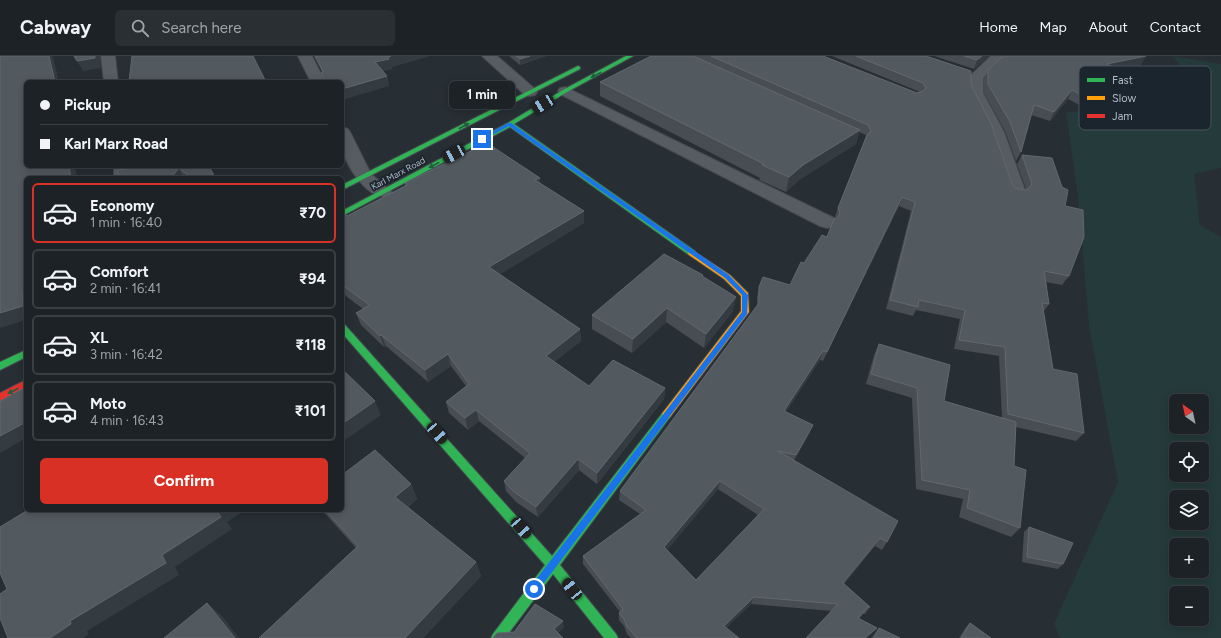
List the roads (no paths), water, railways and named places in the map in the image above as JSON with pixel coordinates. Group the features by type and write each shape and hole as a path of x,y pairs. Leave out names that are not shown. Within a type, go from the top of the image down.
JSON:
{"street":[{"path":"108,56 111,80"},
{"path":"306,56 317,80"},
{"path":"489,56 530,92"},
{"name":"Karl Marx Road","path":"344,213 510,124 565,91 630,56"},
{"path":"999,56 969,75 976,93 996,132 1017,193"},
{"name":"Karl Marx Road","path":"344,187 586,63"},
{"path":"565,91 827,222"},
{"path":"497,638 745,312 745,295 727,277 510,124"},
{"path":"344,136 364,177 383,192"},
{"path":"344,329 552,564 612,638"},
{"path":"0,366 24,354"},
{"path":"0,398 24,385"}]}
